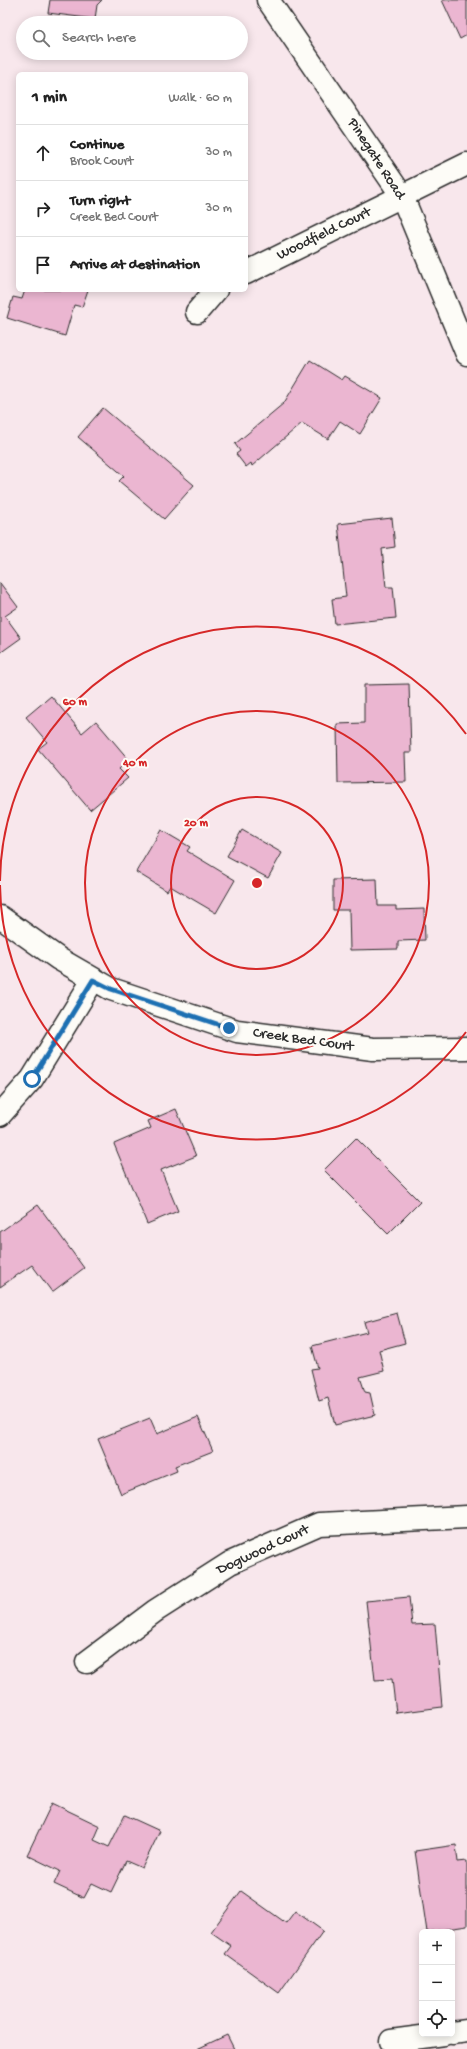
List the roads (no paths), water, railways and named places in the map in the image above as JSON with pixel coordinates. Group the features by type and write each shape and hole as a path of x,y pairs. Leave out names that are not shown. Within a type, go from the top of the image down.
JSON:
{"street":[{"name":"Pinegate Road","path":"268,0 402,196 467,354"},
{"name":"Woodfield Court","path":"248,272 467,164"},
{"path":"197,312 214,292"},
{"name":"Creek Bed Court","path":"0,917 93,980 111,989 237,1031 372,1049 467,1048"},
{"path":"0,1115 32,1079 93,980"},
{"name":"Dogwood Court","path":"87,1662 155,1611 230,1563 319,1524 467,1517"},
{"path":"455,2033 467,2031"},
{"path":"391,2041 421,2037"}]}
